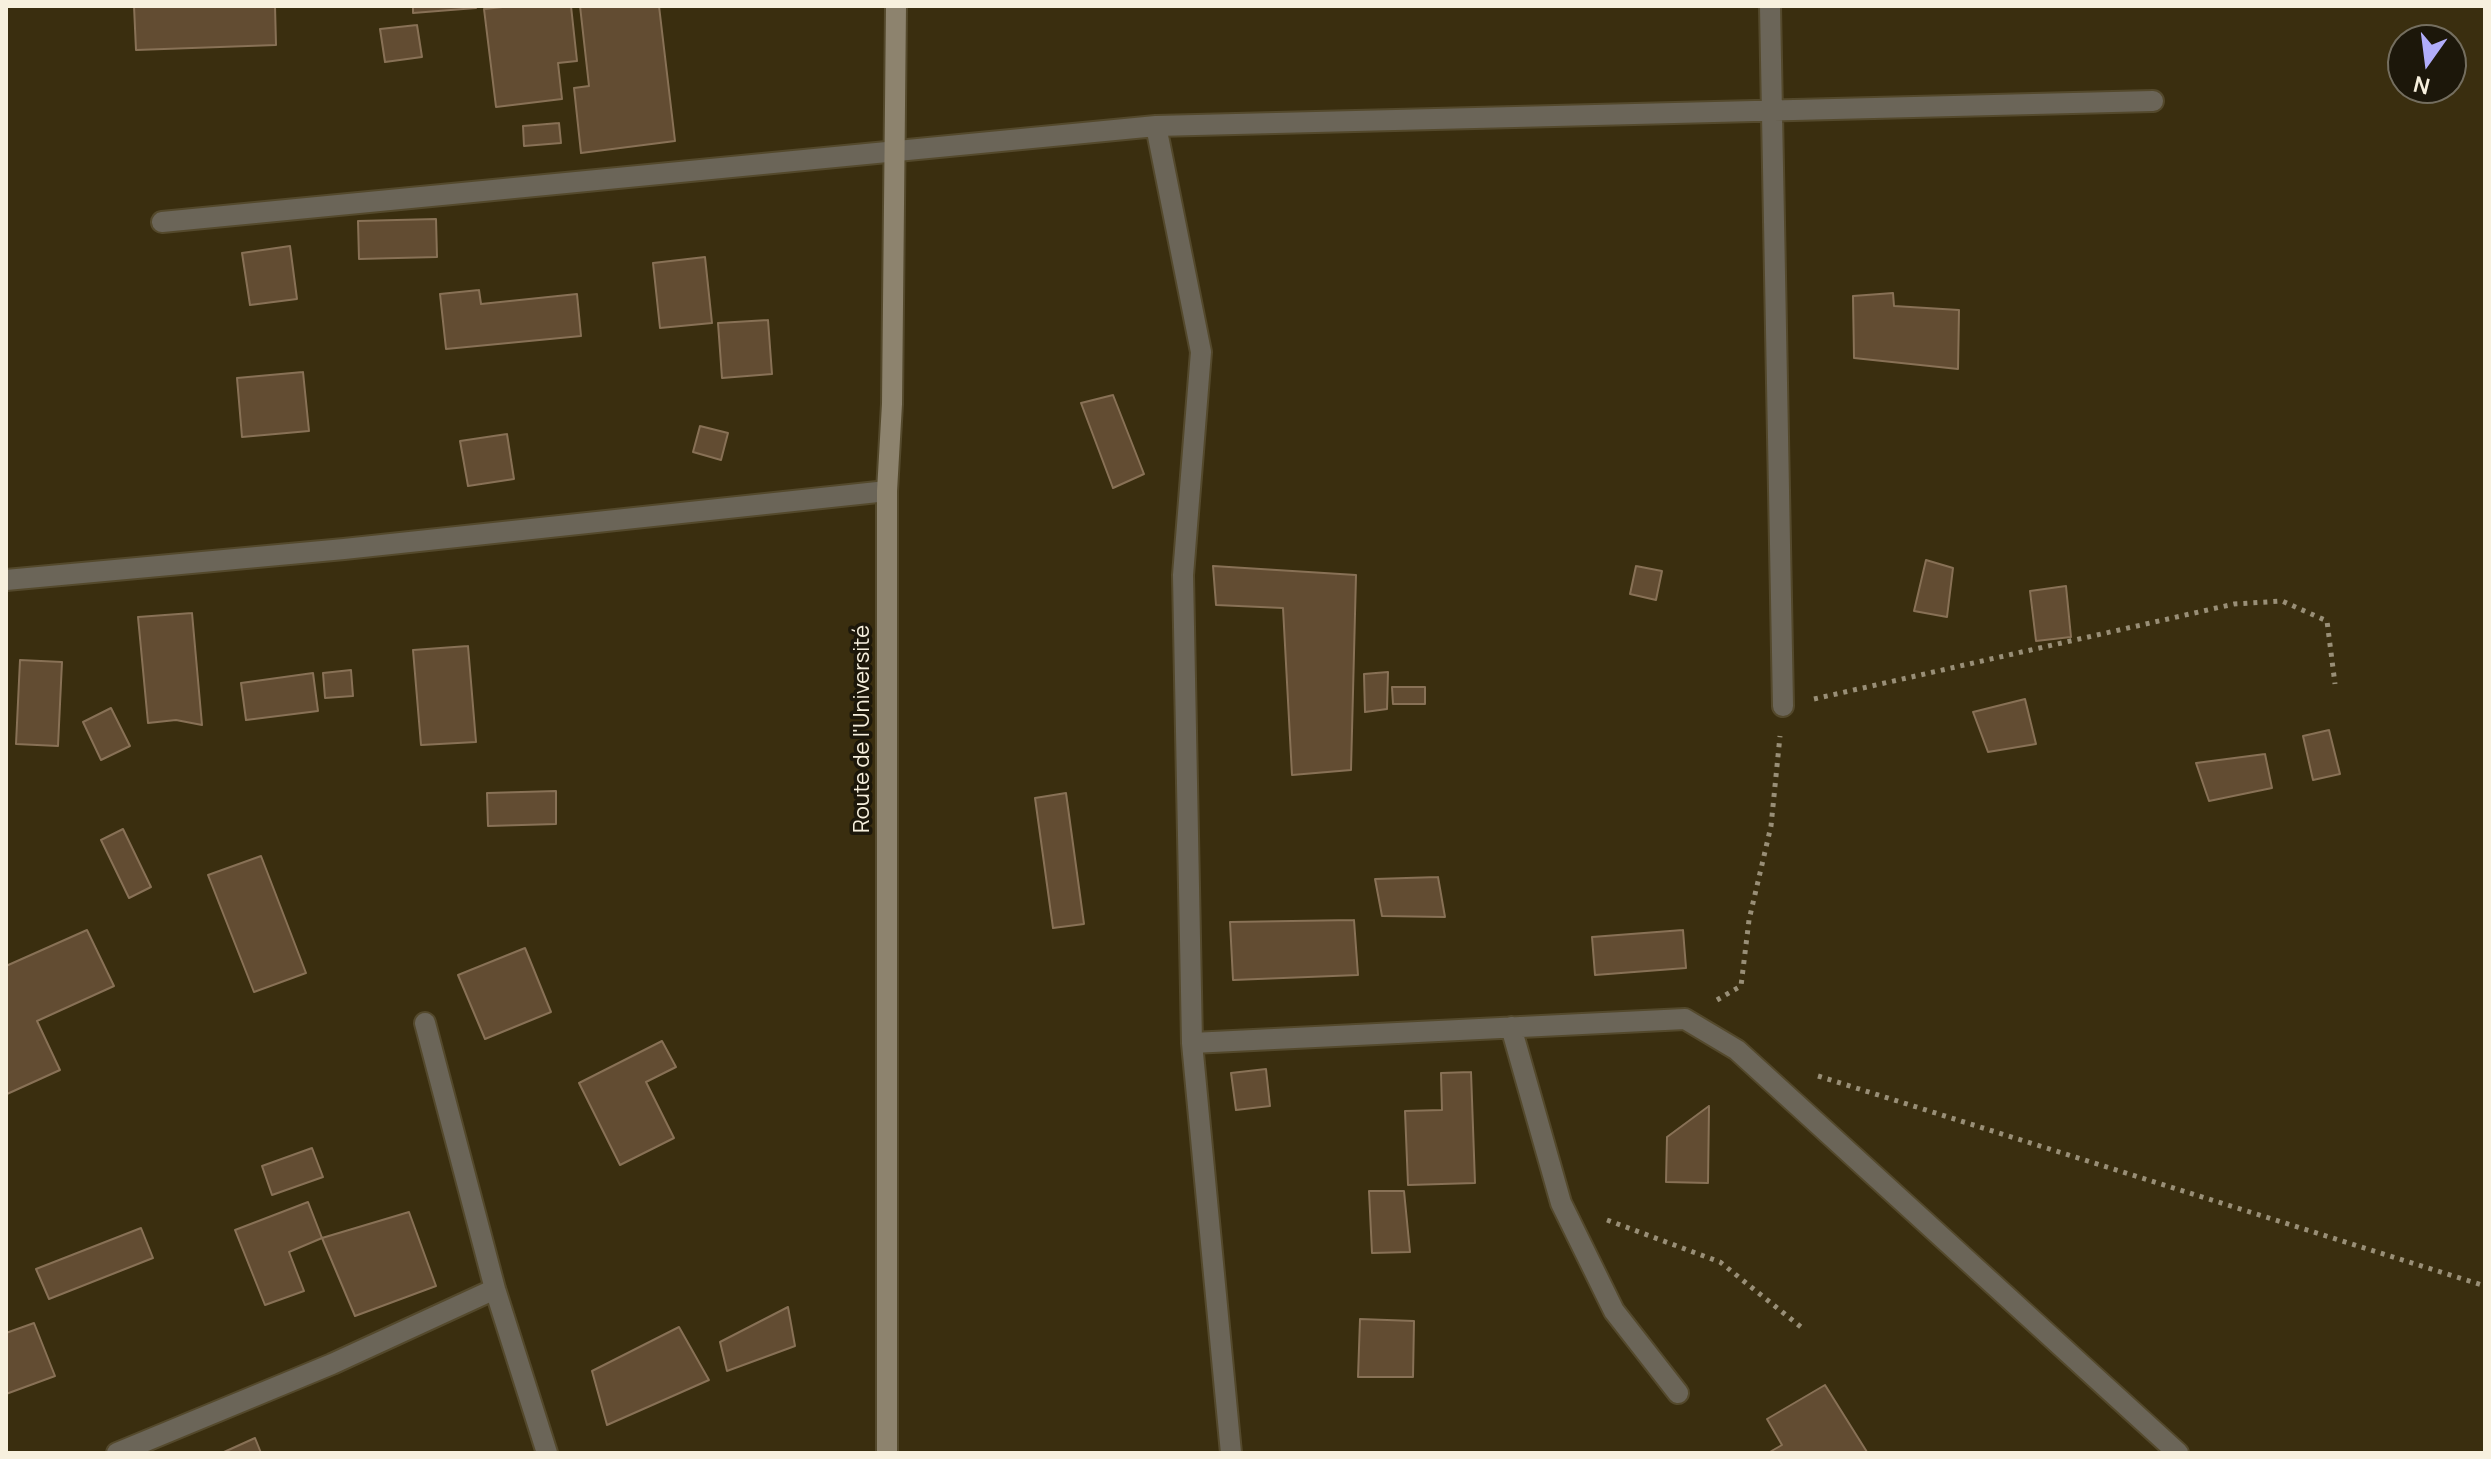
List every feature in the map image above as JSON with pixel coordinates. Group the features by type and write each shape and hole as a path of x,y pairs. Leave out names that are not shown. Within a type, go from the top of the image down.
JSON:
{"street":[{"name":"Route de l'Université","path":"887,1453 887,491 892,404 896,6"},
{"path":"1770,6 1783,706"},
{"path":"162,222 1156,126 2153,101"},
{"path":"1156,126 1201,352 1183,575 1192,1043 1231,1453"},
{"path":"6,580 344,549 887,491"},
{"path":"1192,1043 1685,1019 1737,1050 2178,1453"},
{"path":"425,1023 495,1289 547,1453"},
{"path":"1511,1027 1561,1203 1614,1311 1678,1393"},
{"path":"117,1453 332,1364 495,1289"}],"path":[{"path":"1685,1019 1741,986 1749,920 1771,826 1783,706 2234,604 2282,601 2327,621 2335,684"},
{"path":"1812,1074 2485,1286"},
{"path":"1561,1203 1720,1262 1801,1327"}],"building":[{"path":"134,6 275,6 276,45 136,50"},
{"path":"413,6 475,6 476,8 413,13"},
{"path":"571,6 577,61 558,63 562,99 496,107 484,9"},
{"path":"580,6 659,6 675,141 581,153 574,88 589,86"},
{"path":"417,25 422,57 385,62 380,29"},
{"path":"559,123 561,143 524,146 523,126"},
{"path":"436,219 437,257 359,259 358,221"},
{"path":"290,246 297,299 250,305 242,253"},
{"path":"705,257 712,323 660,328 653,263"},
{"path":"479,290 481,304 577,294 581,336 446,349 440,294"},
{"path":"1893,293 1894,306 1959,310 1958,369 1854,358 1853,296"},
{"path":"768,320 772,374 722,378 718,323"},
{"path":"303,372 309,431 242,437 237,378"},
{"path":"1113,395 1144,474 1113,488 1081,403"},
{"path":"700,426 728,433 721,460 693,452"},
{"path":"507,434 514,479 468,486 460,441"},
{"path":"1926,560 1953,568 1947,617 1914,611"},
{"path":"1213,566 1356,575 1351,770 1292,775 1283,608 1216,605"},
{"path":"1636,566 1662,571 1656,600 1630,594"},
{"path":"2066,586 2071,637 2036,641 2030,591"},
{"path":"192,613 202,725 176,720 148,723 138,617"},
{"path":"468,646 476,742 421,745 413,650"},
{"path":"20,660 62,662 58,746 16,744"},
{"path":"351,670 353,696 325,698 323,673"},
{"path":"1388,672 1387,709 1365,712 1364,674"},
{"path":"313,673 318,711 246,720 241,683"},
{"path":"1392,687 1425,687 1425,704 1393,704"},
{"path":"2025,699 2036,744 1988,752 1973,712"},
{"path":"111,708 130,746 101,760 83,722"},
{"path":"2329,730 2340,774 2313,780 2303,736"},
{"path":"2265,754 2272,788 2209,801 2196,763"},
{"path":"556,791 556,824 488,826 487,793"},
{"path":"1066,793 1084,924 1053,928 1035,798"},
{"path":"123,829 151,887 129,898 101,840"},
{"path":"261,856 306,973 254,992 208,875"},
{"path":"1438,877 1445,917 1382,916 1375,879"},
{"path":"1354,920 1358,975 1233,980 1230,922"},
{"path":"87,930 114,986 37,1021 60,1070 7,1094 6,966"},
{"path":"1683,930 1686,968 1595,975 1592,937"},
{"path":"525,948 551,1012 485,1039 458,975"},
{"path":"662,1041 676,1067 646,1082 674,1138 620,1165 579,1083"},
{"path":"1266,1069 1270,1106 1236,1110 1231,1073"},
{"path":"1471,1072 1475,1183 1408,1185 1405,1111 1442,1110 1441,1073"},
{"path":"1709,1106 1708,1183 1666,1182 1667,1137"},
{"path":"312,1148 323,1177 272,1195 262,1166"},
{"path":"1369,1191 1404,1191 1410,1252 1372,1253"},
{"path":"308,1202 322,1238 289,1252 304,1291 265,1305 235,1230"},
{"path":"409,1212 436,1286 355,1316 322,1238"},
{"path":"141,1228 153,1258 49,1299 36,1269"},
{"path":"788,1307 795,1346 727,1371 720,1342"},
{"path":"1360,1319 1414,1321 1413,1377 1358,1377"},
{"path":"34,1323 55,1376 6,1394 6,1333"},
{"path":"679,1327 709,1380 607,1425 592,1371"},
{"path":"1825,1385 1867,1452 1768,1453 1782,1445 1767,1419"},
{"path":"255,1438 261,1453 224,1452"}]}
